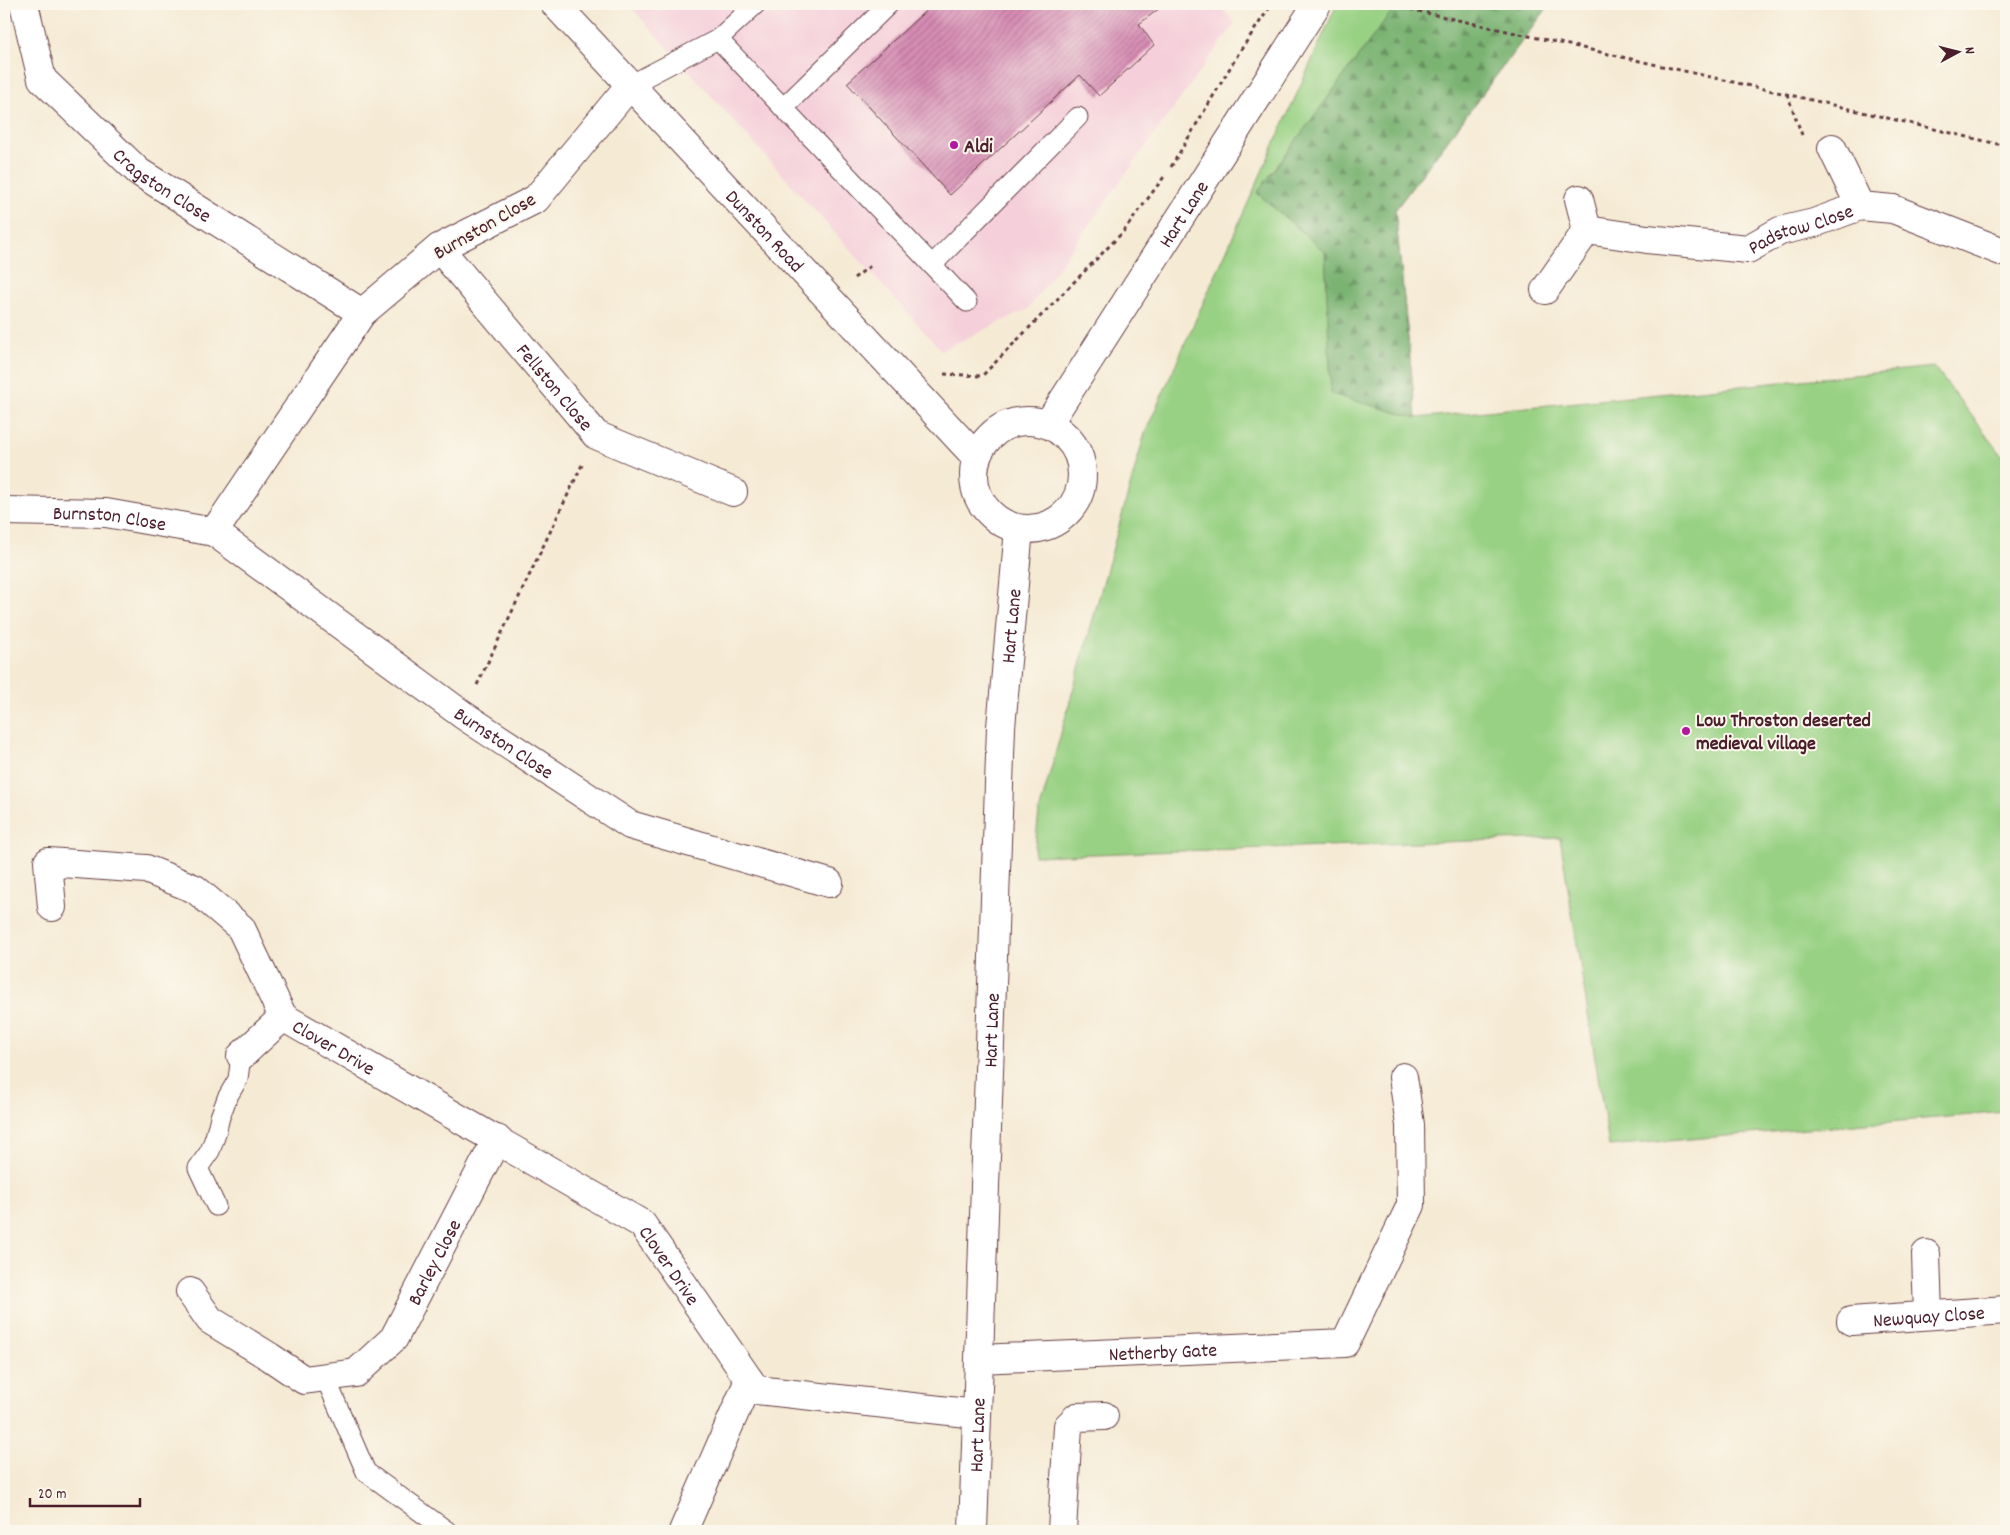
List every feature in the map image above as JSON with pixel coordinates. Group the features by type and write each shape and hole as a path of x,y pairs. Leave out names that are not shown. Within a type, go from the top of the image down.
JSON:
{"street":[{"name":"Cragston Close","path":"24,4 42,79 139,172 362,313"},
{"name":"Dunston Road","path":"555,4 976,457"},
{"name":"Hart Lane","path":"1048,424 1317,4"},
{"name":"Burnston Close","path":"214,532 362,313 440,248 536,198 630,85"},
{"path":"1832,148 1860,206"},
{"path":"1545,290 1587,230 1579,199"},
{"name":"Padstow Close","path":"1587,230 1647,239 1748,248 1780,231 1814,222 1860,206 1893,209 2006,253"},
{"name":"Fellston Close","path":"440,248 596,435 733,492"},
{"path":"1031,420 1048,424 1066,435 1078,452 1083,472 1079,493 1070,509 1056,522 1041,528 1019,529 1001,523 986,511 977,496 973,482 976,457 984,441 994,431 1011,422 1031,420"},
{"name":"Burnston Close","path":"4,511 13,513 106,513 214,532 463,715 630,825 829,882"},
{"name":"Hart Lane","path":"972,1531 1001,727 1019,529"},
{"name":"Clover Drive","path":"52,907 48,862 146,870 195,889 241,928 283,1017 642,1224 756,1390 977,1414"},
{"name":"Clover Drive","path":"241,1056 283,1017"},
{"name":"Netherby Gate","path":"979,1359 1345,1343 1411,1206 1410,1125 1403,1077"},
{"name":"Barley Close","path":"325,1376 356,1374 394,1338 497,1139"},
{"path":"1926,1254 1928,1316"},
{"path":"190,1292 210,1320 304,1380 325,1376"},
{"name":"Newquay Close","path":"1851,1321 2006,1310"},
{"path":"683,1531 749,1380"},
{"path":"1062,1531 1068,1426 1077,1418 1104,1416"}],"lane":[{"path":"630,85 718,39 756,4"},
{"path":"783,108 888,4"},
{"path":"718,39 967,302"},
{"path":"932,265 1078,117"},
{"path":"216,1206 198,1168 210,1151 227,1098 238,1080 241,1056"},
{"path":"325,1376 366,1472 448,1531"}],"path":[{"path":"1387,4 2006,146"},
{"path":"852,280 873,264"},
{"path":"463,715 596,435"}],"shaded area":[{"path":"628,4 1218,4 1235,23 1028,309 941,350"}],"green space":[{"path":"1337,4 1550,4 1395,210 1416,418 1934,367 2006,460 2006,1112 1609,1146 1560,838 1034,856 1039,812 1145,433"},
{"path":"1397,4 1550,4 1395,210 1416,418 1331,394 1325,252 1257,193"}],"building":[{"name":"Aldi","path":"933,4 1165,4 1139,24 1154,45 1099,96 1080,75 950,195 847,83"}],"place":[{"name":"Aldi","path":"954,145"},
{"name":"Low Throston deserted medieval village","path":"1686,731"}]}
